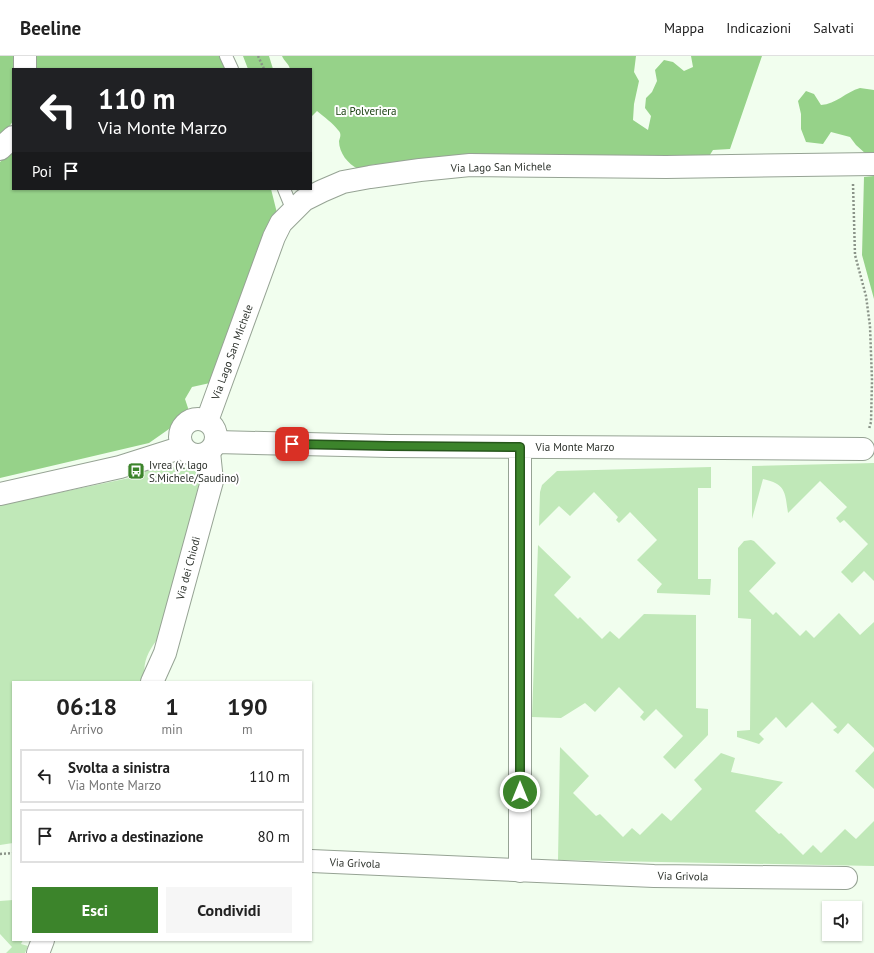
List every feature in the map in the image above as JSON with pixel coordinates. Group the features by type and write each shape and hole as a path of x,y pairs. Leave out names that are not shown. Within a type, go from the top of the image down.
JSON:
{"street":[{"path":"25,68 26,56"},
{"path":"0,149 12,138"},
{"name":"Via Lago San Michele","path":"207,421 274,237 281,223 304,200 343,182 405,172 470,165 666,167 874,164"},
{"path":"195,418 202,418 207,421 212,424 216,430 213,447 198,455 187,452 180,441 180,435 185,424 195,418"},
{"name":"Via Monte Marzo","path":"213,447 390,446 863,449"},
{"path":"0,494 120,467 183,447"},
{"name":"Via dei Chiodi","path":"152,681 165,653 212,481 213,447"},
{"path":"520,447 520,870"},
{"name":"Via Grivola","path":"312,861 654,876 846,878"},
{"path":"38,953 43,941"}],"lane":[{"path":"226,56 232,68"},
{"path":"284,190 293,211"}],"path":[{"path":"258,56 264,68"},
{"path":"852,164 855,255 866,296 870,334 872,380 871,422 863,449"},
{"path":"0,854 12,853"}],"green space":[{"path":"0,56 16,56 16,68 12,68 12,122 0,136"},
{"path":"35,56 220,56 225,68 35,68"},
{"path":"243,56 269,56 273,68 248,68"},
{"name":"La Polveriera","path":"282,56 636,56 634,72 639,81 634,104 633,120 648,130 651,116 645,108 646,98 652,92 657,81 655,70 664,60 673,62 684,71 693,67 691,56 762,56 730,149 713,150 706,161 492,154 371,165 358,169 342,154 339,145 340,134 336,127 317,111 312,116 312,68 290,68"},
{"path":"860,88 874,90 874,153 866,154 850,137 831,132 823,144 806,142 801,129 801,114 798,101 806,91 814,94 821,105 836,100"},
{"path":"12,151 12,190 271,190 278,217 210,383 192,387 185,399 189,411 179,422 149,443 0,478 0,162"},
{"path":"874,176 874,299 862,255 864,177"},
{"path":"874,463 874,581 864,571 852,583 841,572 868,544 844,520 840,523 836,518 847,507 820,481 788,513 783,490 776,483 763,479 752,519 752,466"},
{"path":"167,467 202,468 205,472 158,639 149,652 145,663 144,668 146,678 144,681 12,681 12,843 0,845 0,505 134,477 135,470"},
{"path":"711,467 711,488 698,488 698,579 711,579 710,595 657,593 657,590 662,584 637,560 657,540 630,512 619,523 616,520 618,517 594,492 570,516 559,506 539,526 540,492 542,485 557,471"},
{"path":"744,541 754,541 776,563 749,591 773,615 776,612 800,636 806,630 814,638 839,613 860,635 874,622 874,748 848,723 838,734 833,730 837,727 812,702 786,728 776,717 759,734 764,739 759,744 737,737 737,731 750,730 751,619 738,618 738,548"},
{"path":"538,545 571,577 554,595 578,619 580,617 602,639 610,631 619,639 644,614 696,615 696,708 708,709 708,735 675,769 663,757 683,736 656,709 644,721 640,717 644,712 619,687 595,712 585,703 561,718 532,717"},
{"path":"560,747 589,776 573,793 596,816 600,814 623,837 632,828 640,835 662,813 671,821 702,789 694,780 721,753 735,758 731,772 783,782 755,811 779,834 781,833 803,855 813,845 821,853 845,829 856,839 874,821 874,866 558,860"},
{"path":"874,751 874,789 855,771"},
{"path":"12,900 12,941 22,941 21,944 28,946 25,953 6,953 12,947 0,934 0,901"}],"place":[{"name":"Ivrea (v. lago S.Michele/Saudino)","path":"136,471"}],"route":[{"path":"292,444 520,447 520,792"}]}
